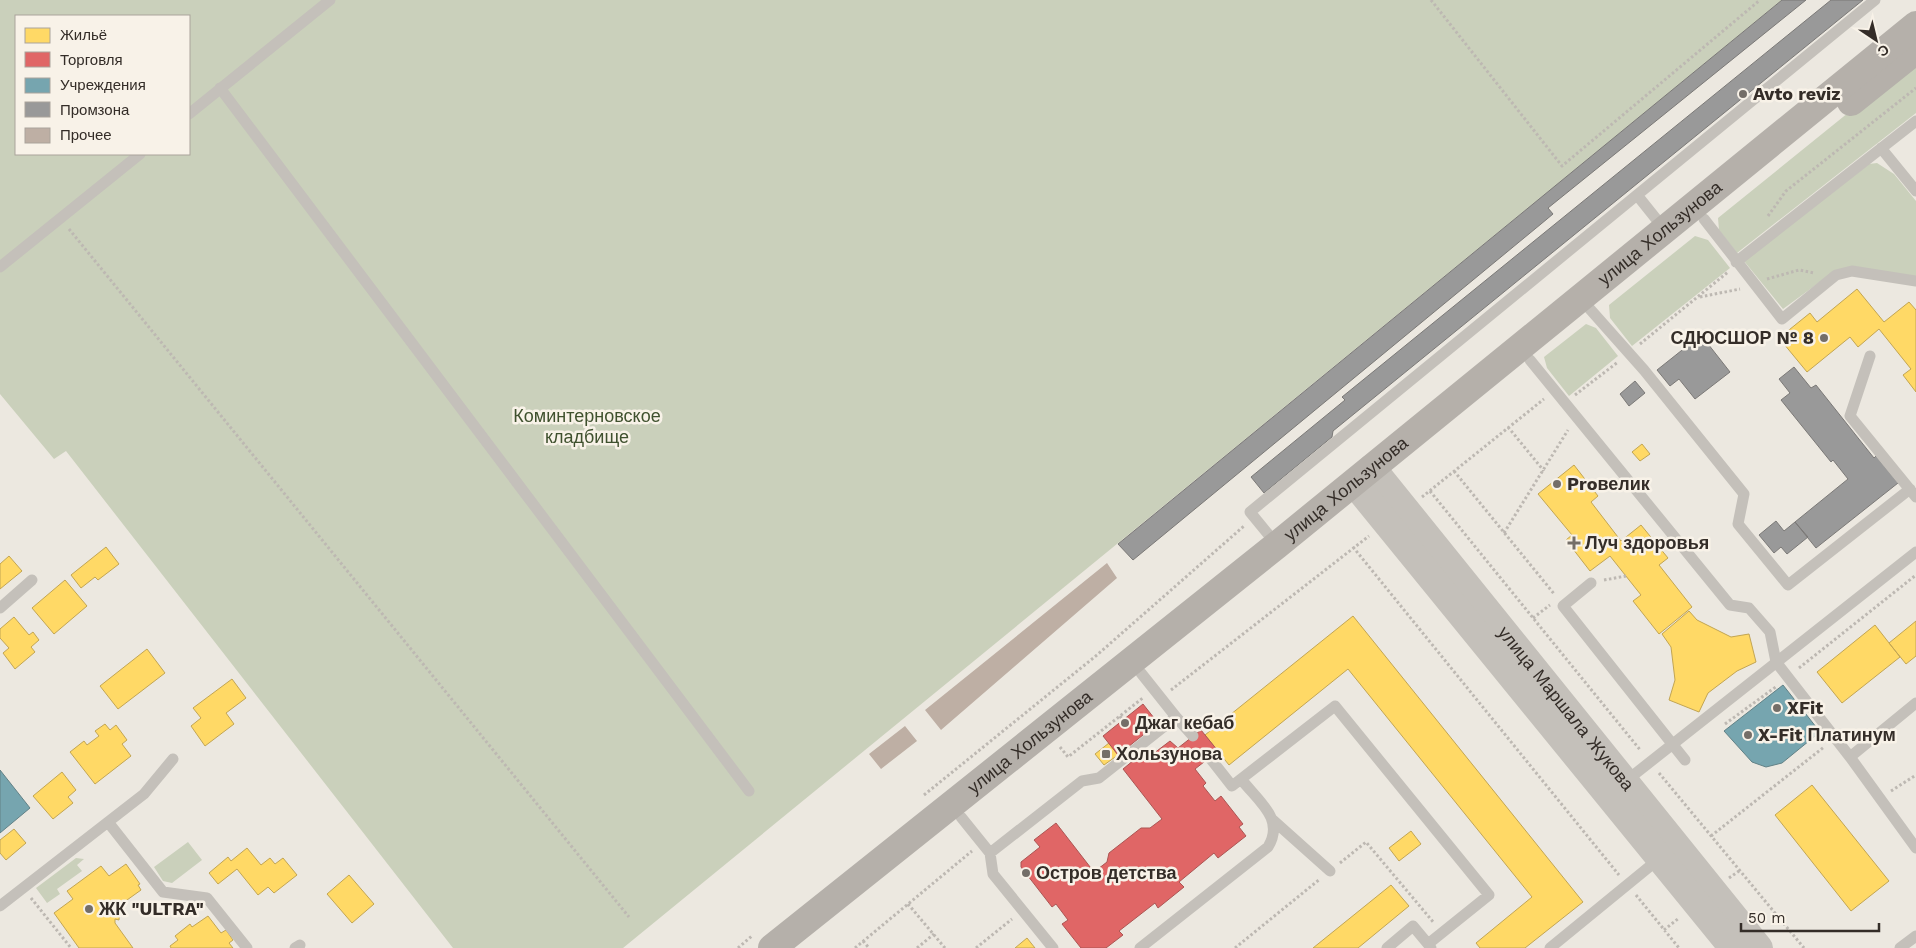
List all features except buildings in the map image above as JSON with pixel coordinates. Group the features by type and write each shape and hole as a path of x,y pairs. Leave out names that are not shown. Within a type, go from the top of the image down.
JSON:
{"main road":[{"name":"улица Хользунова","path":"767,939 1277,545 1369,481 1530,360 1665,230 1916,24"},
{"name":"улица Хользунова","path":"800,948 1141,673 1369,481 1587,304 1704,219 1916,50"}],"street":[{"name":"улица Маршала Жукова","path":"1369,481 1660,858 1733,948"},
{"name":"улица Маршала Жукова","path":"1397,516 1626,781 1759,948"}],"lane":[{"path":"190,113 330,0"},
{"path":"1277,545 1250,512 1876,0"},
{"path":"220,88 749,791"},
{"path":"1736,262 1916,121"},
{"path":"1881,148 1916,191"},
{"path":"0,267 139,155"},
{"path":"1636,195 1665,230"},
{"path":"1704,219 1782,319 1836,275 1852,271 1916,281"},
{"path":"1587,304 1644,370 1744,494 1738,524 1788,585 1913,493 1850,416 1870,356"},
{"path":"1530,360 1730,606 1749,608 1770,632 1776,662 1881,798 1916,848"},
{"path":"1626,781 1916,552"},
{"path":"0,608 32,580"},
{"path":"1592,583 1561,602 1685,760"},
{"path":"1141,673 1193,736"},
{"path":"1850,757 1916,704"},
{"path":"1210,758 1232,786 1335,706 1489,895 1442,932 1429,946 1413,926 1387,948"},
{"path":"990,853 1082,781 1099,778 1176,717"},
{"path":"0,906 144,794 173,759"},
{"path":"1241,779 1273,820 1330,871"},
{"path":"961,817 990,853 993,874 1053,948"},
{"path":"1140,948 1268,848 1275,829 1273,820"},
{"path":"108,822 163,892 207,898 248,948"},
{"path":"1550,948 1660,858"},
{"path":"1900,948 1916,936"}],"path":[{"path":"1431,0 1562,166 1760,0"},
{"path":"60,218 629,917"},
{"path":"1161,698 1353,547 1430,491 1555,391"},
{"path":"1504,533 1544,471 1576,416"},
{"path":"1508,427 1544,471"},
{"path":"1454,471 1561,602 1533,618"},
{"path":"1430,491 1710,836 1804,948"},
{"path":"922,797 1097,655 1254,517"},
{"path":"1353,547 1678,948"},
{"path":"1788,677 1916,575"},
{"path":"1592,583 1626,576"},
{"path":"1120,716 1123,720"},
{"path":"1710,836 1835,738"},
{"path":"1881,798 1916,775"},
{"path":"855,948 982,842"},
{"path":"1235,948 1366,842 1442,932"},
{"path":"23,887 71,948"},
{"path":"908,904 945,948"},
{"path":"976,948 1023,910"},
{"path":"917,948 934,934"},
{"path":"738,948 767,939"},
{"path":"863,941 869,948"}],"green space":[{"name":"Коминтерновское кладбище","path":"0,0 1782,0 623,948 453,948 66,451 54,459 0,394"},
{"path":"1916,58 1916,113 1737,253 1719,230 1718,218"},
{"path":"1877,163 1894,174 1916,201 1916,276 1828,276 1783,309 1744,261 1869,164"},
{"path":"1695,236 1708,240 1730,268 1632,346 1610,318 1609,305"},
{"path":"1586,324 1596,328 1618,356 1569,396 1547,368 1544,357"},
{"path":"188,842 202,860 172,883 163,881 154,867"},
{"path":"76,858 84,859 77,865 82,871 57,889 60,894 47,903 36,888"}],"place":[{"name":"Avto reviz","path":"1743,94"},
{"name":"СДЮСШОР № 8","path":"1824,338"},
{"name":"Proвелик","path":"1557,484"},
{"name":"Луч здоровья","path":"1574,543"},
{"name":"XFit","path":"1777,708"},
{"name":"Джаг кебаб","path":"1125,723"},
{"name":"X-Fit Платинум","path":"1748,735"},
{"name":"Хользунова","path":"1106,754"},
{"name":"Остров детства","path":"1026,873"},
{"name":"ЖК \"ULTRA\"","path":"89,909"}]}
